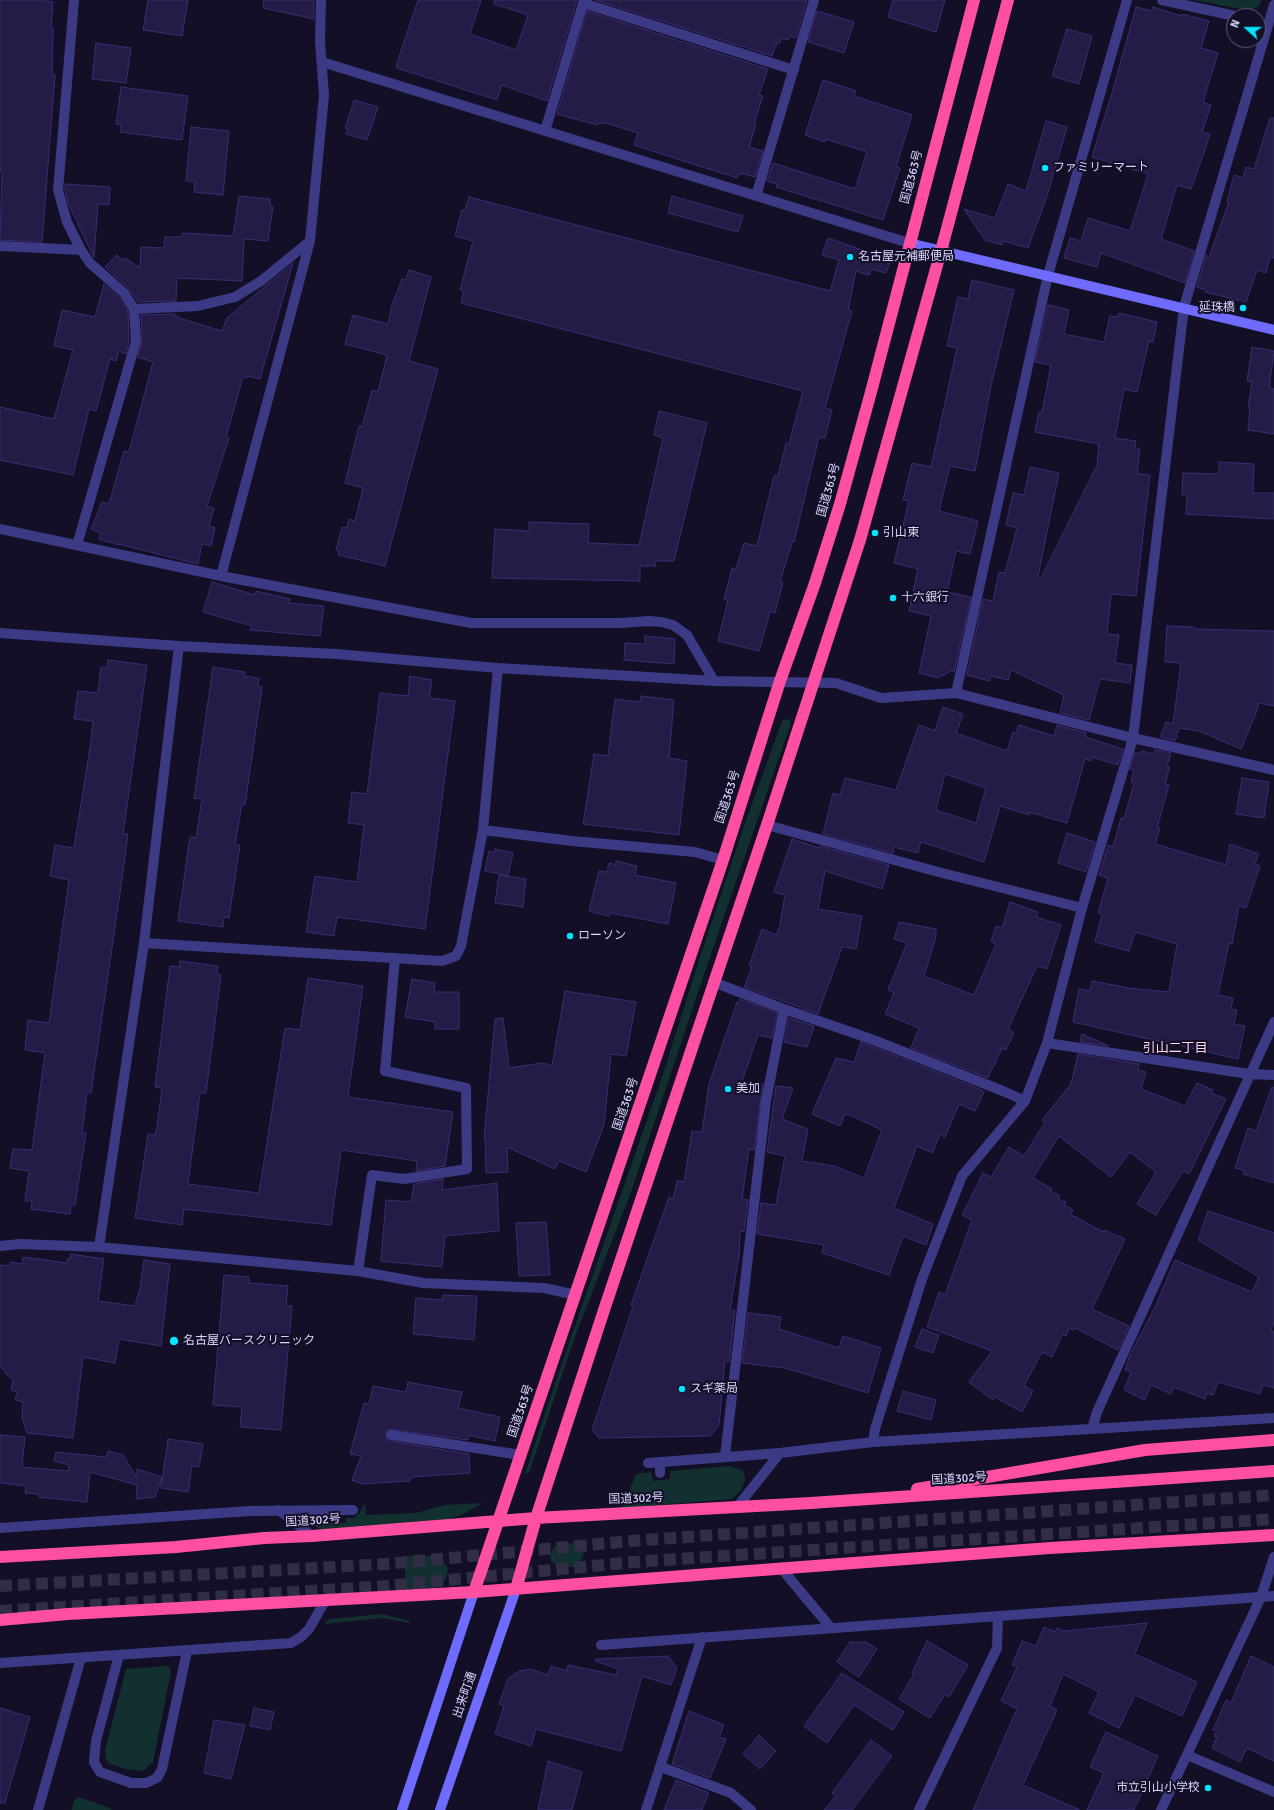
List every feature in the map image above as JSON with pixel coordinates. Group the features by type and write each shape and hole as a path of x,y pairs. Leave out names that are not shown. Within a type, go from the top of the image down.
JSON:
{"highway":[{"name":"国道363号","path":"474,1592 723,860 780,682 816,583 840,504 871,392 974,0"},
{"path":"516,1589 536,1518 713,982 767,825 860,540 941,251 1008,0"},
{"path":"865,1499 962,1480 1145,1450 1274,1440"},
{"name":"国道302号","path":"0,1557 168,1547 264,1538 312,1536 536,1518 865,1499 1274,1471"},
{"path":"0,1620 68,1614 474,1592 1042,1549 1274,1535"}],"main road":[{"path":"909,244 1184,307 1274,330"},
{"name":"出来町通","path":"440,1810 516,1589"},
{"name":"出来町通","path":"402,1810 474,1592"}],"street":[{"path":"74,0 58,190 67,222 81,250 90,263 124,293 134,309 136,341 77,545"},
{"path":"221,576 310,241 324,95 320,42 321,0"},
{"path":"756,196 814,0"},
{"path":"956,693 1048,275 1127,0"},
{"path":"1162,0 1226,14"},
{"path":"545,131 583,2 794,70"},
{"path":"873,1442 875,1429 922,1279 962,1176 1025,1101 1046,1043 1082,908 1133,738 1184,307 1274,5"},
{"path":"322,62 909,244"},
{"path":"134,309 198,306 235,297 261,281 310,241"},
{"path":"0,246 81,250"},
{"path":"0,529 221,576 471,623 661,622 673,625 687,635 714,681"},
{"path":"0,633 179,646 336,654 498,668 714,681 752,683 836,683 881,698 956,693 1133,738 1274,770"},
{"path":"99,1247 144,943 179,646"},
{"path":"144,943 442,961 456,956 461,946 483,830 498,668"},
{"path":"767,825 942,873 1082,908"},
{"path":"483,830 572,841 696,852 723,860"},
{"path":"358,1270 372,1175 404,1179 467,1169 466,1088 385,1071 395,958"},
{"path":"713,982 878,1042 1025,1101"},
{"path":"724,1456 766,1101 784,1009"},
{"path":"1092,1429 1096,1412 1274,1022"},
{"path":"1046,1043 1249,1074 1274,1075"},
{"path":"0,1246 20,1244 99,1247 358,1270 423,1283 544,1288 576,1294"},
{"path":"648,1463 660,1468 724,1456 780,1453 873,1442 1223,1423 1274,1418"},
{"path":"391,1435 521,1455"},
{"path":"737,1507 780,1453"},
{"path":"0,1528 280,1510 340,1513 353,1510"},
{"path":"280,1510 312,1536"},
{"path":"1161,1810 1261,1597 1274,1557"},
{"path":"781,1568 831,1628"},
{"path":"601,1645 1274,1596"},
{"path":"0,1663 290,1643 301,1637 310,1629 325,1601"},
{"path":"920,1810 997,1648 998,1616"},
{"path":"646,1810 702,1637"},
{"path":"119,1655 96,1741 94,1762 100,1772 131,1783 146,1783 157,1778 162,1769 187,1651"},
{"path":"38,1810 81,1658"},
{"path":"1187,1755 1274,1792"},
{"path":"661,1767 731,1793 751,1810"}],"green space":[{"path":"1194,0 1261,0 1259,6 1256,8 1235,8"},
{"path":"786,719 790,720 791,723 631,1192 576,1334 529,1473 527,1474 526,1471 555,1383 663,1074 744,826 782,721"},
{"path":"729,1466 742,1470 745,1476 745,1481 741,1490 732,1499 622,1508 636,1474 651,1472 653,1481 670,1479 670,1471"},
{"path":"365,1503 366,1515 416,1513 444,1505 483,1503 463,1514 444,1521 322,1530 312,1525 311,1522 315,1516 332,1516 333,1523 346,1523 346,1518 354,1518 360,1512"},
{"path":"588,1542 578,1567 558,1567 551,1561 550,1556 554,1546 558,1544"},
{"path":"405,1556 430,1556 440,1559 448,1568 447,1576 442,1585 432,1588 405,1590"},
{"path":"382,1614 410,1621 409,1623 383,1618 324,1624 329,1619"},
{"path":"169,1667 171,1672 153,1762 143,1771 126,1769 110,1764 106,1759 105,1750 126,1669"},
{"path":"79,1797 112,1810 71,1809 75,1799"}],"building":[{"path":"0,0 39,0 53,2 51,28 53,28 52,74 55,75 42,242 0,240 2,172 0,172"},
{"path":"148,0 188,0 182,36 143,30"},
{"path":"264,0 314,0 314,19 263,8"},
{"path":"418,0 481,0 470,34 516,50 528,15 494,4 494,0 577,0 547,101 502,85 497,100 397,68 396,66"},
{"path":"595,0 807,0 796,38 790,36 788,40 781,38 780,43 777,43 772,56"},
{"path":"893,0 945,0 936,32 888,17"},
{"path":"1136,7 1152,11 1153,7 1181,16 1182,14 1209,21 1201,48 1218,53 1203,102 1211,105 1202,132 1210,134 1207,144 1191,189 1177,185 1161,239 1194,251 1185,283 1101,253 1097,267 1064,258 1070,238 1081,241 1088,218 1130,231 1148,174 1092,157"},
{"path":"587,11 768,69 759,95 763,96 754,123 756,124 749,147 763,151 755,177 739,173 737,178 634,145 638,133 603,122 603,124 598,123 597,125 557,114"},
{"path":"817,11 854,22 844,53 808,42"},
{"path":"1067,29 1092,36 1079,84 1052,76"},
{"path":"96,43 131,48 126,83 92,79"},
{"path":"823,80 856,91 854,96 912,115 896,167 900,168 883,220 776,187 777,184 767,181 773,163 855,189 867,152 826,139 825,142 805,135"},
{"path":"121,87 188,96 182,140 120,132 121,125 116,124"},
{"path":"354,100 378,107 367,140 346,134 348,129 345,128"},
{"path":"1270,118 1274,118 1274,258 1270,257 1266,273 1257,270 1246,302 1205,292 1206,290 1197,287 1206,255 1209,257 1229,202 1227,201 1234,175 1243,178 1246,167 1254,169"},
{"path":"1046,121 1067,127 1048,193 1028,248 1003,241 1002,245 985,240 964,209 995,218 1008,184 1026,191"},
{"path":"191,127 229,131 223,195 194,192 195,181 186,181"},
{"path":"65,184 110,187 109,205 98,204 94,258 68,203"},
{"path":"239,196 270,199 270,206 273,206 268,241 244,239 242,281 177,278 176,301 138,302 128,288 105,267 117,255 123,260 125,258 140,268 141,247 164,248 165,237 182,237 182,233 233,236"},
{"path":"672,196 743,216 738,232 668,213"},
{"path":"469,197 830,291 839,260 822,255 828,238 891,260 886,273 871,269 869,275 856,271 848,310 852,311 825,408 832,410 825,438 819,437 794,542 792,542 780,582 783,582 775,613 770,612 759,651 718,641 728,600 724,599 732,568 736,569 744,543 757,546 774,476 778,476 786,443 789,444 803,391 461,303 464,290 460,290 473,241 455,236 462,210 465,210"},
{"path":"293,263 260,379 248,376 247,378 243,377 226,437 229,438 207,506 214,508 209,526 215,528 211,546 202,544 198,564 99,539 101,533 91,529 102,502 109,504 124,451 129,452 153,362 138,357 142,341 141,315 176,314 176,317 222,331 227,318"},
{"path":"409,270 431,277 409,361 438,369 385,566 338,555 339,550 336,550 342,527 347,528 349,519 355,521 363,488 345,483 359,426 362,427 372,390 378,392 387,355 345,344 353,315 388,324 392,305 402,279 406,280"},
{"path":"972,280 1014,290 991,386 975,471 950,466 939,511 978,521 970,554 956,551 947,592 971,597 954,672 951,671 938,678 919,673 931,616 909,611 918,569 894,563 909,501 903,500 912,463 931,467 957,348 947,346 958,297 968,299"},
{"path":"104,284 119,297 128,311 129,340 126,354 119,351 116,361 110,359 96,411 89,409 73,475 0,460 0,407 54,419 73,350 54,346 62,310 95,317"},
{"path":"1048,305 1069,310 1064,334 1104,342 1110,316 1118,317 1119,313 1157,322 1153,342 1149,341 1137,392 1124,389 1115,438 1136,441 1135,449 1140,449 1137,474 1150,475 1136,596 1111,594 1107,634 1119,635 1115,663 1132,665 1130,683 1100,679 1089,720 1060,713 1064,695 1011,670 1008,680 991,676 989,681 967,675 983,599 993,601 999,572 1005,573 1017,528 1006,525 1013,493 1024,495 1030,467 1059,473 1038,576 1041,578 1097,465 1099,444 1035,432 1039,412 1042,413 1051,365 1035,362"},
{"path":"1252,347 1274,351 1269,388 1274,389 1274,434 1248,430 1250,408 1248,408 1252,382 1247,381"},
{"path":"659,411 707,423 674,561 655,561 656,566 640,566 640,581 492,578 495,529 529,531 529,522 589,524 588,543 639,545 663,438 654,435"},
{"path":"1219,462 1254,464 1253,493 1274,493 1274,519 1186,514 1187,495 1182,495 1183,473 1219,474"},
{"path":"212,582 255,595 256,591 290,599 289,603 324,606 320,636 250,630 252,626 203,612"},
{"path":"1167,626 1194,627 1194,629 1274,631 1274,706 1259,703 1241,749 1199,731 1179,728 1175,741 1160,737 1166,722 1173,724 1181,663 1165,662"},
{"path":"645,636 675,639 674,664 624,660 625,643 645,644"},
{"path":"108,660 147,665 123,834 128,834 124,865 91,1093 87,1092 82,1133 86,1133 75,1205 71,1205 70,1214 31,1209 32,1201 25,1201 29,1171 10,1168 13,1149 32,1150 45,1053 25,1050 28,1020 49,1023 69,880 50,876 55,845 74,848 91,741 93,721 74,719 78,691 98,693 101,667 107,668"},
{"path":"213,667 245,672 244,676 259,678 258,686 262,687 245,805 242,804 235,844 240,845 229,918 224,917 223,927 178,921 190,837 196,838 202,799 194,798"},
{"path":"410,676 432,680 429,698 455,701 425,929 337,917 334,936 306,932 315,876 357,882 364,825 348,823 352,792 367,794 380,693 408,696"},
{"path":"641,696 674,700 669,758 687,761 679,835 583,824 594,754 608,756 615,699 640,702"},
{"path":"943,707 963,714 956,733 1007,751 1013,732 1016,733 1019,725 1054,736 1057,725 1086,733 1085,737 1123,749 1118,765 1092,757 1091,761 1085,759 1067,823 1029,812 1029,815 1000,806 984,862 921,842 918,853 894,847 893,853 823,834 833,793 840,795 845,778 896,790 919,725 935,731","holes":["945,774 986,788 976,823 936,810"]},
{"path":"1155,750 1171,753 1167,766 1170,767 1165,784 1169,785 1157,828 1160,828 1155,844 1226,865 1230,844 1259,854 1255,864 1260,866 1246,908 1239,906 1232,944 1229,943 1218,995 1233,998 1231,1009 1237,1010 1234,1024 1245,1026 1238,1059 1182,1045 1073,1022 1079,989 1090,991 1092,981 1129,988 1169,992 1177,944 1135,932 1129,951 1095,942 1102,914 1098,913 1108,878 1099,875 1108,845 1113,847 1121,818 1124,819 1134,783 1131,782 1134,770 1130,769 1135,752 1141,754 1142,751 1153,754"},
{"path":"1242,778 1269,782 1264,818 1236,814"},
{"path":"1067,833 1095,842 1086,872 1058,863"},
{"path":"792,839 819,848 820,846 889,865 882,889 825,871 818,909 862,916 856,949 842,947 818,1014 744,987 752,967 749,966 762,929 777,935 779,930 785,895 774,892"},
{"path":"495,849 513,853 508,876 485,871 489,851 494,853"},
{"path":"616,861 637,866 635,875 676,883 668,924 610,913 609,916 589,911 599,871 607,872 609,863 616,865"},
{"path":"499,875 526,879 523,907 495,903"},
{"path":"1010,902 1038,912 1036,917 1061,925 1047,969 1037,966 1008,1029 1014,1032 1006,1050 1002,1048 988,1078 911,1048 919,1028 885,1014 894,993 888,990 907,943 894,939 899,922 936,929 936,937 924,976 974,995 996,944 991,942 996,926 1002,928"},
{"path":"180,961 218,966 217,974 221,975 206,1093 200,1093 188,1184 259,1193 285,1028 300,1030 308,978 363,986 348,1097 453,1112 445,1166 416,1171 417,1161 341,1150 331,1225 184,1209 182,1225 135,1218 148,1134 155,1135 157,1127 162,1088 155,1087 170,966 180,967"},
{"path":"412,979 435,983 434,992 459,992 459,1029 435,1029 435,1022 405,1017"},
{"path":"565,991 636,1002 626,1056 611,1054 604,1125 586,1172 559,1161 555,1169 507,1147 508,1172 486,1173 484,1138 495,1019 503,1018 509,1068 543,1063 552,1066"},
{"path":"740,999 777,1013 772,1038 758,1035 742,1081 763,1084 754,1150 749,1149 742,1199 748,1200 744,1232 740,1231 739,1255 730,1310 735,1311 729,1362 725,1361 719,1425 710,1436 599,1438 592,1430 633,1306 631,1305 669,1197 673,1199 677,1181 684,1182 692,1131 702,1132 709,1084 737,1002 739,1003"},
{"path":"789,1018 814,1026 807,1047 784,1042"},
{"path":"1082,1034 1109,1046 1080,1042"},
{"path":"861,1042 984,1092 975,1111 959,1104 945,1137 940,1135 932,1153 917,1146 894,1208 933,1224 926,1245 903,1236 889,1275 822,1253 824,1245 757,1234 761,1203 776,1205 785,1156 767,1152 776,1086 793,1088 782,1119 808,1129 802,1161 834,1166 864,1178 882,1130 850,1115 845,1114 840,1126 812,1114 836,1058 854,1062"},
{"path":"1078,1054 1139,1064 1138,1070 1146,1072 1141,1089 1185,1106 1197,1083 1213,1090 1211,1093 1226,1099 1189,1174 1183,1171 1156,1215 1137,1204 1156,1172 1130,1152 1111,1177 1059,1136 1033,1178 1052,1189 1050,1191 1060,1196 1058,1199 1066,1202 1064,1205 1073,1210 1070,1214 1103,1232 1104,1230 1125,1239 1092,1309 1129,1326 1118,1350 1075,1328 1074,1330 1069,1328 1066,1336 1062,1335 1052,1357 1042,1352 1024,1386 1033,1391 1022,1412 995,1397 993,1400 969,1382 992,1351 927,1327 939,1292 945,1295 972,1220 962,1215 983,1173 991,1177 1009,1147 1024,1156 1045,1122 1042,1120 1071,1084"},
{"path":"1272,1087 1274,1088 1274,1183 1243,1174 1244,1170 1235,1168 1248,1128 1256,1131"},
{"path":"443,1179 442,1190 497,1183 499,1231 445,1236 442,1267 381,1261 386,1200 411,1202 414,1184"},
{"path":"1208,1211 1274,1233 1274,1322 1271,1330 1274,1332 1274,1388 1263,1385 1260,1394 1218,1382 1213,1395 1207,1393 1205,1399 1174,1387 1171,1394 1151,1385 1145,1400 1124,1390 1131,1372 1125,1370 1130,1355 1156,1305 1175,1260 1252,1292 1259,1277 1198,1240"},
{"path":"546,1222 550,1275 519,1276 516,1223"},
{"path":"71,1254 104,1259 98,1301 135,1306 140,1288 144,1260 170,1264 161,1346 119,1339 115,1363 83,1357 73,1438 27,1433 22,1417 23,1402 15,1400 17,1392 11,1390 13,1379 7,1375 3,1368 0,1368 0,1265 10,1266 10,1262 22,1264 23,1257 67,1263 68,1258 71,1259"},
{"path":"224,1275 249,1277 249,1283 288,1286 286,1306 292,1306 281,1430 240,1427 242,1407 213,1405"},
{"path":"443,1295 477,1296 474,1340 413,1334 416,1298 443,1300"},
{"path":"748,1313 781,1317 779,1329 839,1348 843,1336 881,1348 868,1393 785,1368 742,1363"},
{"path":"922,1329 939,1335 933,1353 915,1347"},
{"path":"408,1382 462,1392 458,1408 500,1417 495,1441 468,1435 468,1440 389,1429 385,1434 387,1440 390,1441 469,1454 470,1473 411,1477 410,1481 362,1484 352,1480 361,1456 350,1454 364,1403 369,1404 373,1386 406,1392"},
{"path":"903,1391 936,1400 931,1420 897,1411"},
{"path":"0,1435 25,1437 22,1467 68,1471 69,1465 54,1461 56,1452 106,1457 108,1451 123,1455 137,1478 137,1469 162,1477 155,1497 136,1499 137,1485 90,1472 87,1502 39,1497 39,1494 25,1493 26,1486 0,1483"},
{"path":"168,1439 203,1444 199,1467 192,1466 188,1492 161,1488"},
{"path":"1147,1623 1135,1654 1197,1682 1182,1716 1135,1695 1119,1728 1089,1713 1099,1692 1063,1674 1050,1706 1057,1710 1023,1785 1080,1810 973,1810 1017,1709 1001,1701 1017,1667 1012,1665 1022,1641 1036,1646 1044,1627 1055,1632 1057,1628 1064,1631"},
{"path":"927,1641 968,1665 949,1697 945,1694 930,1718 899,1699 914,1674 912,1673"},
{"path":"850,1642 866,1642 877,1649 859,1677 837,1662"},
{"path":"668,1656 677,1668 671,1685 642,1676 621,1751 536,1729 531,1746 495,1734 504,1706 499,1704 508,1679 519,1671 531,1669 548,1675 551,1666 567,1671 568,1665 616,1675 618,1669 595,1661 596,1659"},
{"path":"1251,1656 1274,1667 1274,1761 1247,1748 1240,1762 1212,1748 1217,1737 1214,1736 1217,1731 1213,1730 1226,1700 1231,1703"},
{"path":"842,1673 904,1712 893,1730 854,1705 827,1743 804,1726"},
{"path":"0,1708 30,1717 5,1803 0,1803"},
{"path":"254,1708 274,1712 270,1730 250,1726"},
{"path":"689,1711 724,1725 719,1737 726,1739 710,1778 672,1764"},
{"path":"214,1720 245,1725 231,1779 204,1773"},
{"path":"1106,1732 1158,1756 1134,1810 1087,1810 1104,1773 1090,1767"},
{"path":"759,1735 776,1751 760,1769 743,1754"},
{"path":"871,1740 892,1756 852,1810 824,1810 836,1796 832,1793"},
{"path":"548,1761 582,1772 572,1810 538,1810"},
{"path":"676,1780 709,1793 702,1810 664,1810"}],"tunnel":[{"path":"0,1586 386,1564 631,1541 1274,1495"},
{"path":"0,1611 387,1586 634,1562 1274,1519"}],"place":[{"name":"ファミリーマート","path":"1045,168"},
{"name":"名古屋元補郵便局","path":"850,257"},
{"name":"延珠橋","path":"1243,308"},
{"name":"引山東","path":"875,533"},
{"name":"十六銀行","path":"893,598"},
{"name":"ローソン","path":"570,936"},
{"name":"美加","path":"728,1089"},
{"name":"名古屋バースクリニック","path":"174,1341"},
{"name":"スギ薬局","path":"682,1389"},
{"name":"市立引山小学校","path":"1208,1788"}],"district":[{"name":"引山二丁目","path":"1175,1049"}]}
